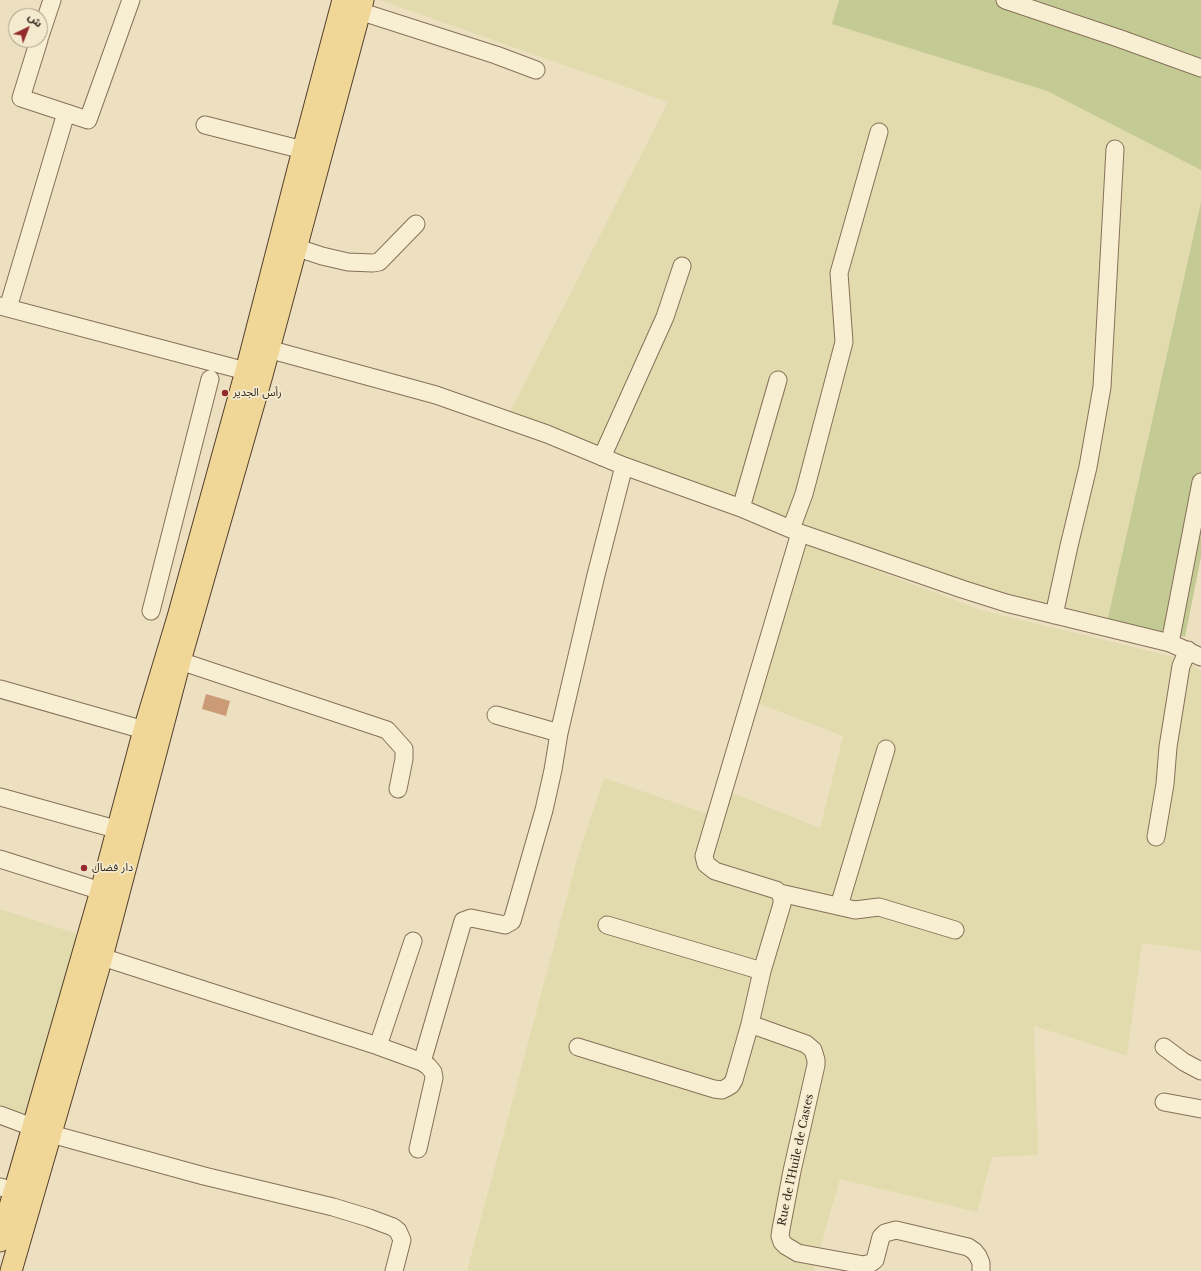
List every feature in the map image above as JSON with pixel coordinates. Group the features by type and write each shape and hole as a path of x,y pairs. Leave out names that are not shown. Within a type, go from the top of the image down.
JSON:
{"main road":[{"path":"0,1241 15,1191 42,1130 102,957 180,661 204,582 260,347 303,150 355,4"},
{"path":"260,347 295,247 355,4"},
{"path":"42,1130 144,730 254,373"},
{"path":"11,1271 15,1191"}],"street":[{"path":"48,12 52,0"},
{"path":"37,48 21,98 88,120 131,0"},
{"path":"1005,0 1201,68"},
{"path":"355,4 536,70"},
{"path":"66,113 4,307 254,373"},
{"path":"205,125 303,150"},
{"path":"578,1047 714,1089 722,1090 732,1085 734,1080 750,1024 762,971 782,904 782,898 776,890 715,871 706,864 704,856 796,531 804,494 844,342 839,273 879,132"},
{"path":"1054,615 1088,466 1102,387 1115,149"},
{"path":"295,247 322,256 348,262 379,262 416,224"},
{"path":"602,457 665,317 682,266"},
{"path":"260,347 436,395 547,434 624,466 741,508 796,531 962,589 1006,603 1170,643 1194,654 1180,666 1168,746 1165,784 1156,837"},
{"path":"151,611 210,379"},
{"path":"741,508 778,380"},
{"path":"422,1062 463,921 471,918 505,925 512,921 544,810 559,734 596,575 624,466"},
{"path":"1170,643 1201,482"},
{"path":"180,661 387,730 404,749 404,759 398,789"},
{"path":"0,689 144,730"},
{"path":"496,716 559,734"},
{"path":"839,906 886,749"},
{"path":"0,797 118,830"},
{"path":"0,859 102,891"},
{"path":"780,894 856,910 880,907 955,930"},
{"path":"607,925 762,971"},
{"path":"378,1046 413,941"},
{"path":"102,957 378,1046 422,1062 433,1072 434,1078 418,1149"},
{"name":"Rue de l'Huile de Castes","path":"750,1024 806,1044 813,1050 816,1060 781,1230 780,1236 782,1242 798,1253 864,1265 875,1260 881,1237 885,1233 896,1230 968,1247 978,1256 982,1271"},
{"path":"1164,1048 1184,1062 1201,1071"},
{"path":"1164,1102 1201,1109"},
{"path":"0,1115 42,1130 204,1176 333,1207 393,1227 398,1231 402,1240 394,1271"}],"shaded area":[{"path":"380,0 839,0 833,24 1047,91 1201,170 1201,202 1107,622 982,591 804,525 510,412 668,102"},
{"path":"804,543 981,610 1182,659 1201,671 1201,951 1142,943 1127,1056 1034,1026 1038,1155 992,1157 977,1212 840,1179 814,1270 816,1271 467,1271 579,852 604,778 720,818 730,792 820,828 843,736 757,703"},
{"path":"0,909 81,935 35,1112 18,1116 0,1110"}],"green space":[{"path":"839,0 1201,0 1201,170 1047,91 832,24"},
{"path":"1201,202 1201,557 1185,637 1107,622"}],"building":[{"path":"206,694 230,701 226,716 202,709"}],"place":[{"name":"رأس الجدير","path":"225,393"},
{"name":"دار فضال","path":"84,868"}]}
